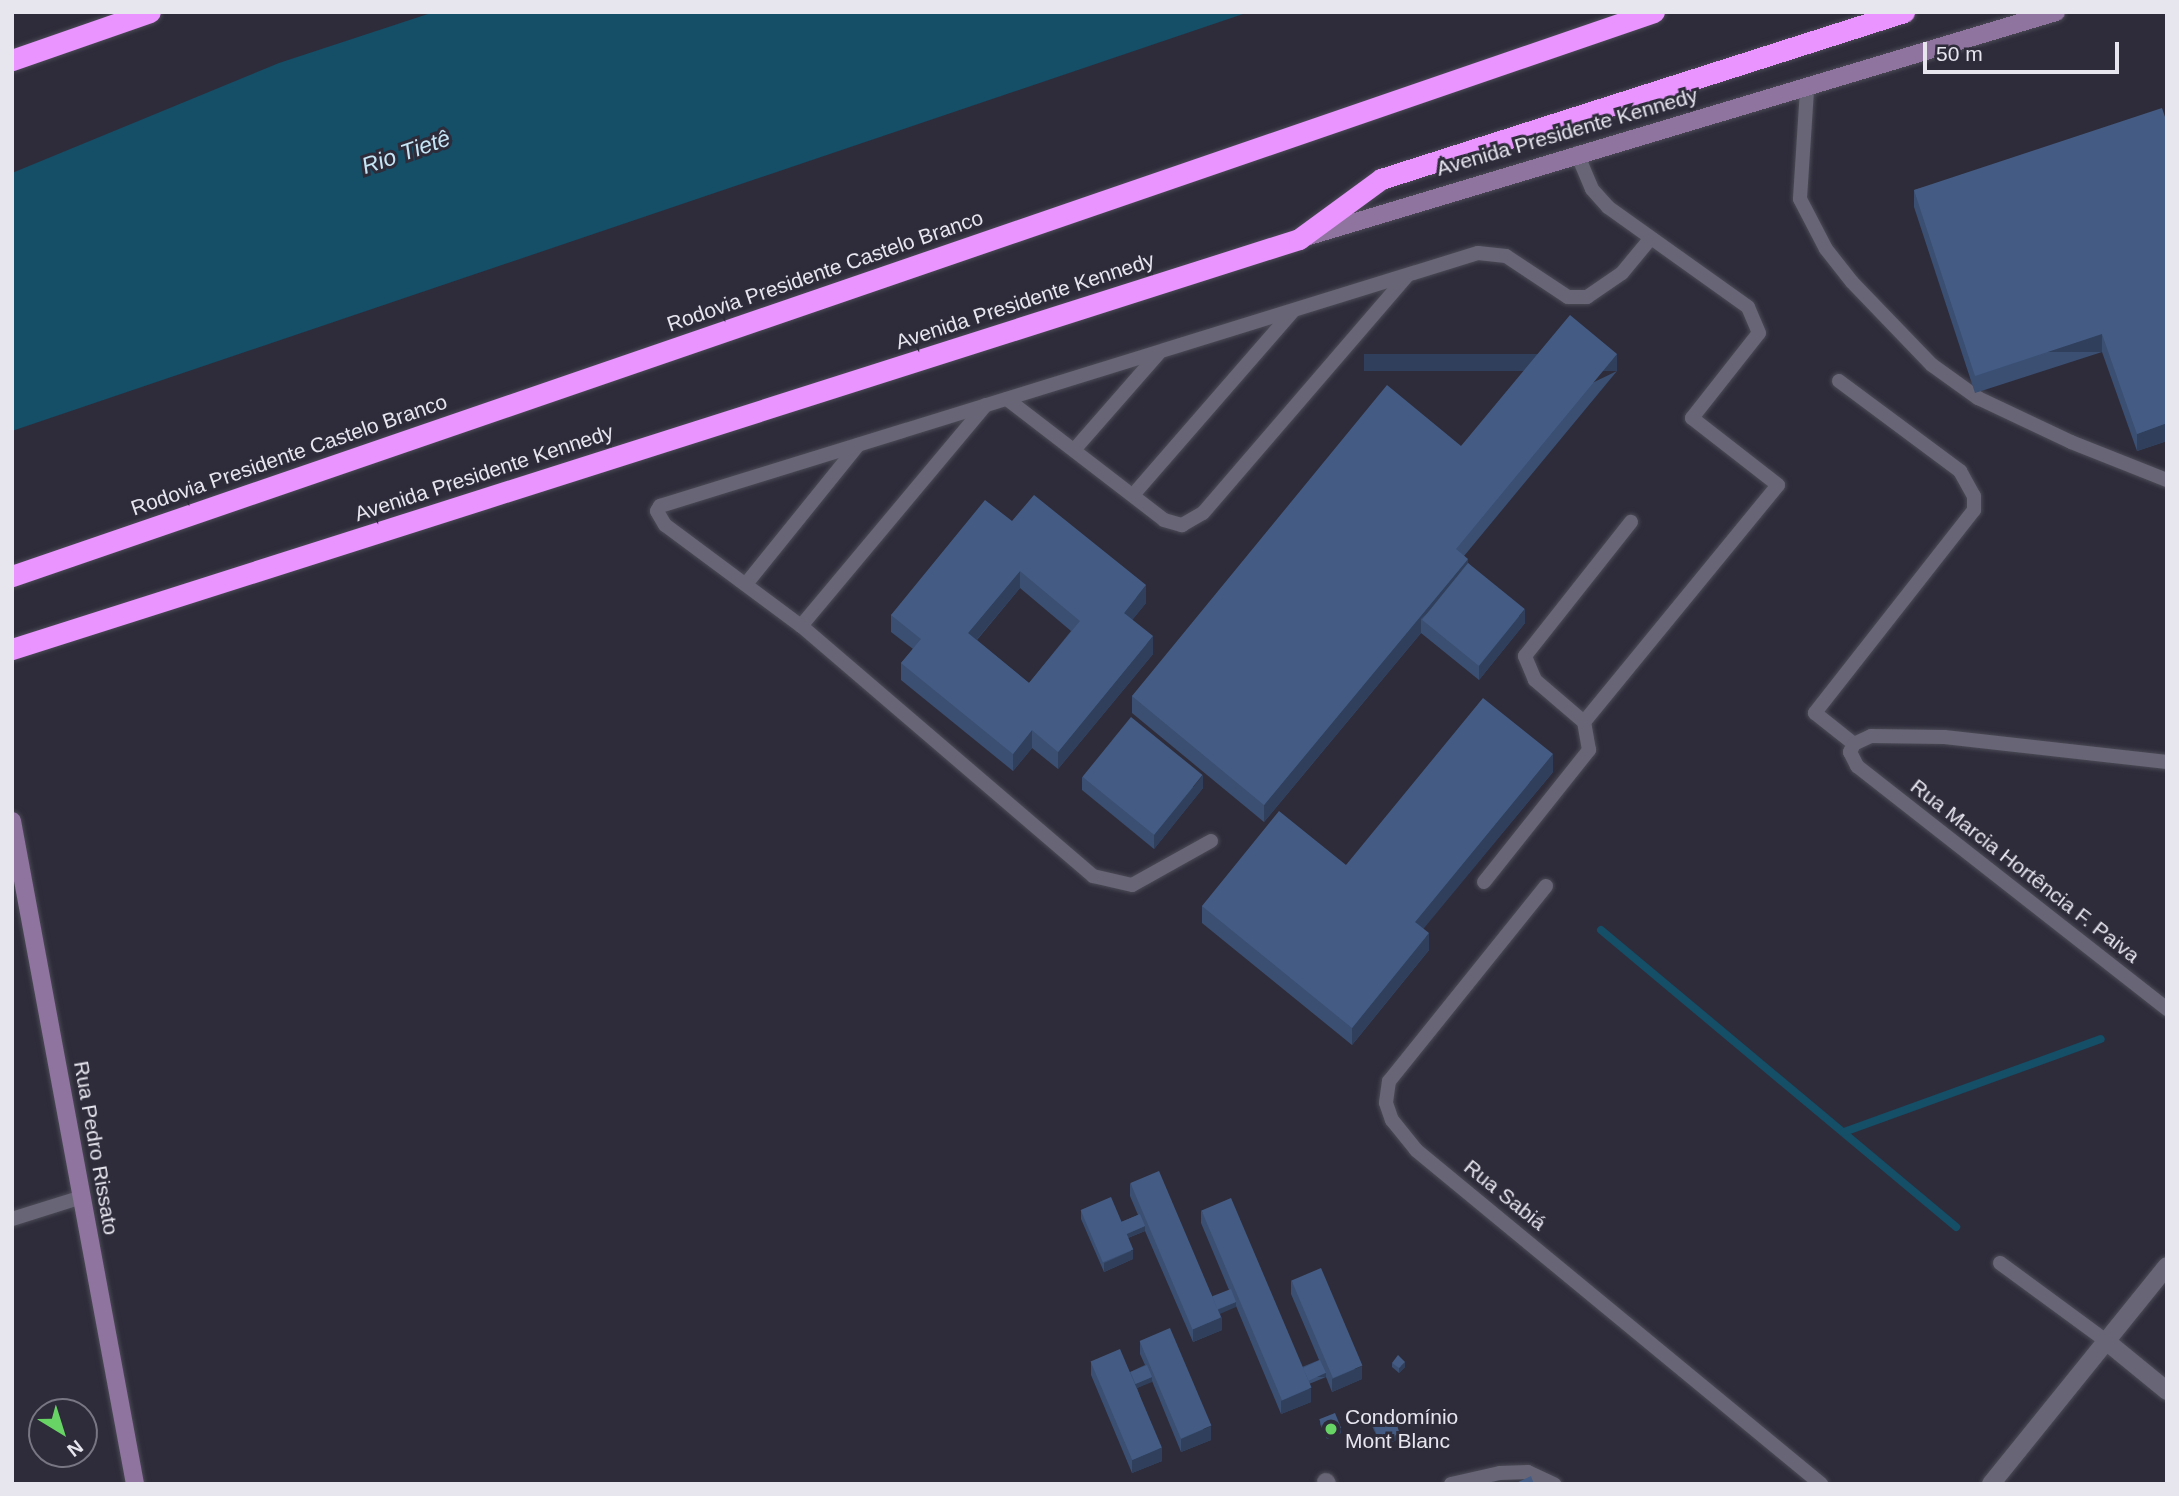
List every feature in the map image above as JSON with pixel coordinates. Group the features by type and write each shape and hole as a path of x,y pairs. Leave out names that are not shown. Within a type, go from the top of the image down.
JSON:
{"highway":[{"path":"12,60 150,12"},
{"name":"Rodovia Presidente Castelo Branco","path":"12,576 1654,12"},
{"path":"1299,239 1381,179 1904,12"},
{"name":"Avenida Presidente Kennedy","path":"12,649 1299,239"}],"main road":[{"name":"Avenida Presidente Kennedy","path":"1299,239 1577,153 1807,90 2056,12"},
{"name":"Rua Pedro Rissato","path":"12,821 135,1484"}],"street":[{"path":"1991,1484 2167,1266"},
{"path":"2106,1340 2167,1391"}],"lane":[{"path":"1807,90 1800,199 1826,249 1852,282 1932,365 1978,398 2071,442 2167,480"},
{"path":"1577,153 1598,198 1741,300 1752,315 1759,333 1692,418 1778,485 1584,722"},
{"path":"1211,841 1132,885 1093,876 801,626 665,526 657,511 660,506 1478,253 1494,252 1568,297 1587,297 1622,273 1651,238"},
{"path":"1007,399 1164,520 1182,525 1203,513 1408,274"},
{"path":"1133,495 1294,310"},
{"path":"1074,450 1159,353"},
{"path":"1839,381 1960,471 1974,496 1974,510 1815,713 1854,744 1871,736 1944,737 2167,762"},
{"path":"801,626 986,405"},
{"path":"746,584 858,444"},
{"path":"1484,882 1589,750 1584,722 1535,680 1525,656 1631,522"},
{"name":"Rua Marcia Hortência F. Paiva","path":"1854,744 1850,752 1857,766 2167,1009"},
{"name":"Rua Sabiá","path":"1546,886 1389,1081 1385,1103 1392,1120 1416,1150 1821,1484"},
{"path":"12,1219 82,1197"},
{"path":"2000,1263 2106,1340"},
{"path":"1451,1484 1500,1473 1528,1472 1554,1484"}],"water":[{"name":"Rio Tietê","path":"434,12 1249,12 12,431 12,173 279,63"}],"building":[{"path":"2162,108 2167,123 2167,423 2137,434 2102,334 1975,376 1914,190"},
{"path":"1570,315 1617,354 1456,549 1468,559 1264,805 1132,696 1387,385 1461,446"},
{"path":"1034,495 1146,585 1124,613 1153,636 1058,752 1032,730 1013,754 901,663 921,639 891,615 985,500 1012,521","holes":["1020,571 1080,621 1029,683 968,633"]},
{"path":"1468,563 1525,609 1479,666 1422,620"},
{"path":"1483,698 1553,754 1415,922 1429,933 1352,1028 1202,906 1279,811 1346,865"},
{"path":"1131,717 1202,775 1154,835 1083,777"},
{"path":"1159,1171 1221,1317 1193,1329 1130,1183"},
{"path":"1111,1197 1133,1249 1103,1262 1081,1210"},
{"path":"1231,1198 1311,1388 1282,1400 1202,1211"},
{"path":"1140,1214 1145,1226 1126,1234 1121,1222"},
{"path":"1321,1268 1362,1366 1333,1378 1292,1281"},
{"path":"1231,1289 1236,1302 1217,1309 1212,1296"},
{"path":"1170,1328 1211,1426 1181,1438 1140,1341"},
{"path":"1120,1349 1162,1447 1132,1460 1091,1362"},
{"path":"1398,1355 1405,1362 1399,1368 1392,1363"},
{"path":"1320,1360 1326,1373 1309,1381 1303,1368"},
{"path":"1147,1365 1152,1377 1136,1384 1130,1372"},
{"path":"1392,1412 1400,1434 1379,1441 1371,1420"},
{"name":"Condomínio Mont Blanc","path":"1335,1413 1341,1428 1325,1434 1319,1419"},
{"path":"1531,1476 1534,1484 1514,1484"}],"waterway":[{"path":"1601,930 1956,1227"},
{"path":"1844,1132 2101,1039"}],"place":[{"name":"Condomínio Mont Blanc","path":"1331,1429"}]}
